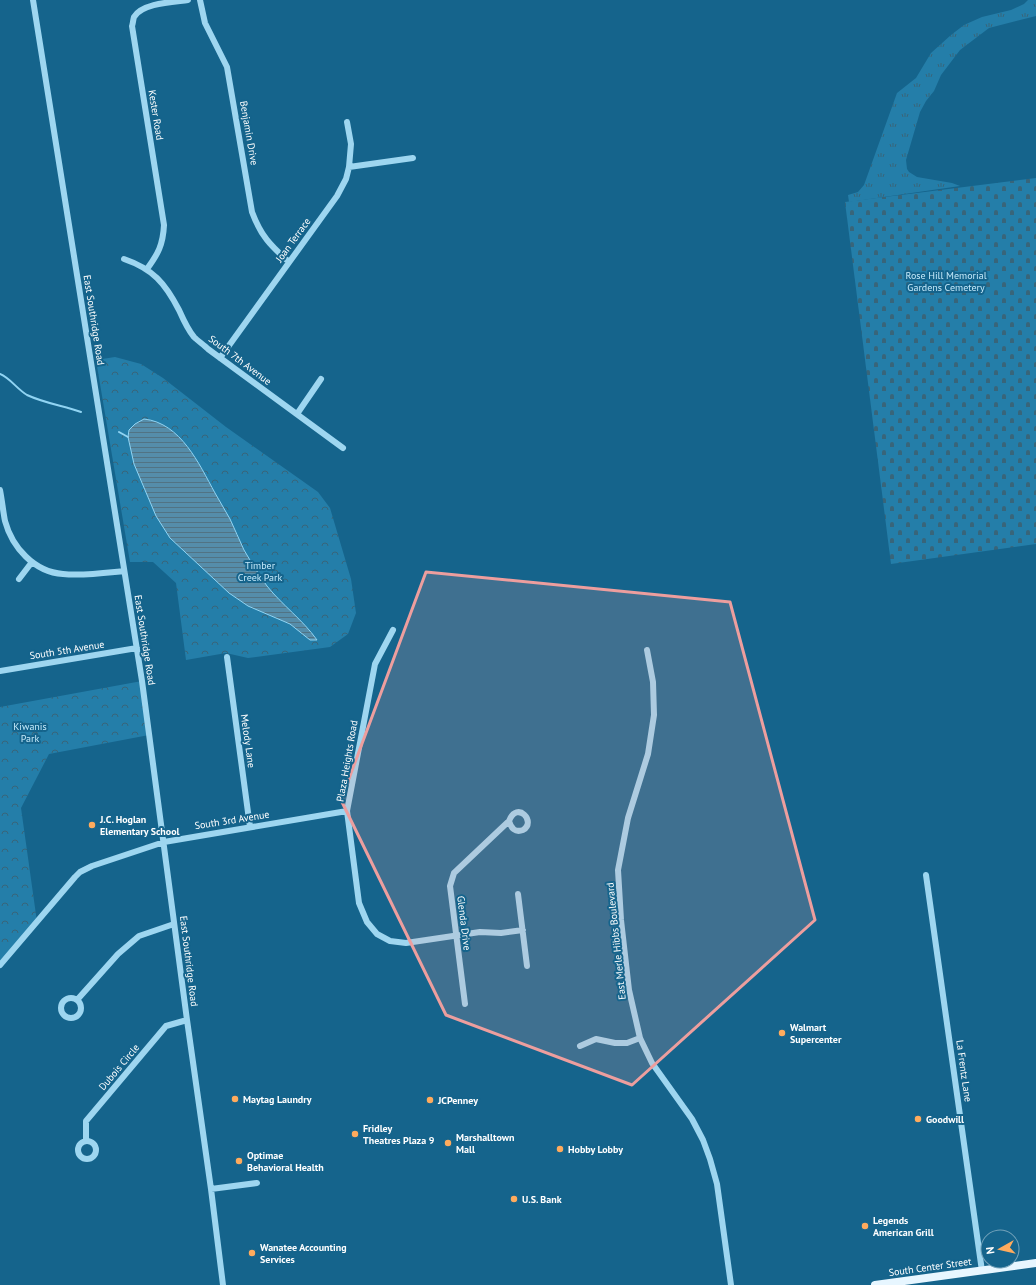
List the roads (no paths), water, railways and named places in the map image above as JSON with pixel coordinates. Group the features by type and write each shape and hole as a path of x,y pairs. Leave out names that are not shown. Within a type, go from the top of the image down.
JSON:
{"main road":[{"name":"South Center Street","path":"875,1285 1036,1263"}],"street":[{"name":"East Southridge Road","path":"33,0 137,648 223,1285"},
{"name":"Kester Road","path":"147,269 158,254 163,240 164,225 132,26 134,17 148,6 188,0"},
{"name":"Benjamin Drive","path":"200,0 205,24 227,67 252,212 258,227 269,244 289,262"},
{"name":"Joan Terrace","path":"220,358 337,196 346,179 350,167 351,144 347,122"},
{"path":"350,167 413,158"},
{"name":"South 7th Avenue","path":"124,259 147,269 160,282 171,296 194,336 220,358 343,448"},
{"path":"297,414 321,380"},
{"path":"0,490 10,533 16,545 32,562 42,568 61,574 89,574 124,571"},
{"path":"19,580 32,562"},
{"name":"Plaza Heights Road","path":"393,630 375,664 347,812 359,903 367,922 377,934 390,941 406,944 456,936"},
{"name":"South 5th Avenue","path":"0,671 137,648"},
{"name":"East Merle Hibbs Boulevard","path":"647,650 653,682 654,715 648,754 628,818 618,870 621,920 629,990 640,1038 652,1063 692,1119 703,1140 710,1159 716,1184 731,1285"},
{"name":"Melody Lane","path":"227,657 250,827"},
{"name":"South 3rd Avenue","path":"0,965 80,872 114,858 164,842 347,812"},
{"name":"Glenda Drive","path":"465,1004 450,886 454,873 509,821"},
{"name":"La Frentz Lane","path":"926,875 982,1271"},
{"path":"518,894 527,966"},
{"path":"77,1000 118,954 139,936 174,924"},
{"path":"456,936 480,932 501,934 523,930"},
{"name":"Dubois Circle","path":"86,1141 86,1121 91,1115 166,1026 187,1020"},
{"path":"580,1046 596,1039 615,1043 628,1043 640,1038"},
{"path":"211,1188 258,1183"}],"waterway":[{"path":"0,374 27,395 81,412"},
{"path":"119,432 128,437"}],"place":[{"name":"J.C. Hoglan Elementary School","path":"92,825"},
{"name":"Walmart Supercenter","path":"782,1033"},
{"name":"Maytag Laundry","path":"235,1099"},
{"name":"JCPenney","path":"430,1100"},
{"name":"Goodwill","path":"918,1119"},
{"name":"Fridley Theatres Plaza 9","path":"355,1134"},
{"name":"Marshalltown Mall","path":"448,1143"},
{"name":"Hobby Lobby","path":"560,1149"},
{"name":"Optimae Behavioral Health","path":"239,1161"},
{"name":"U.S. Bank","path":"514,1199"},
{"name":"Legends American Grill","path":"865,1226"},
{"name":"Wanatee Accounting Services","path":"252,1253"}],"park label":[{"name":"Rose Hill Memorial Gardens Cemetery","path":"946,280"},
{"name":"Timber Creek Park","path":"260,570"},
{"name":"Kiwanis Park","path":"30,732"}]}
